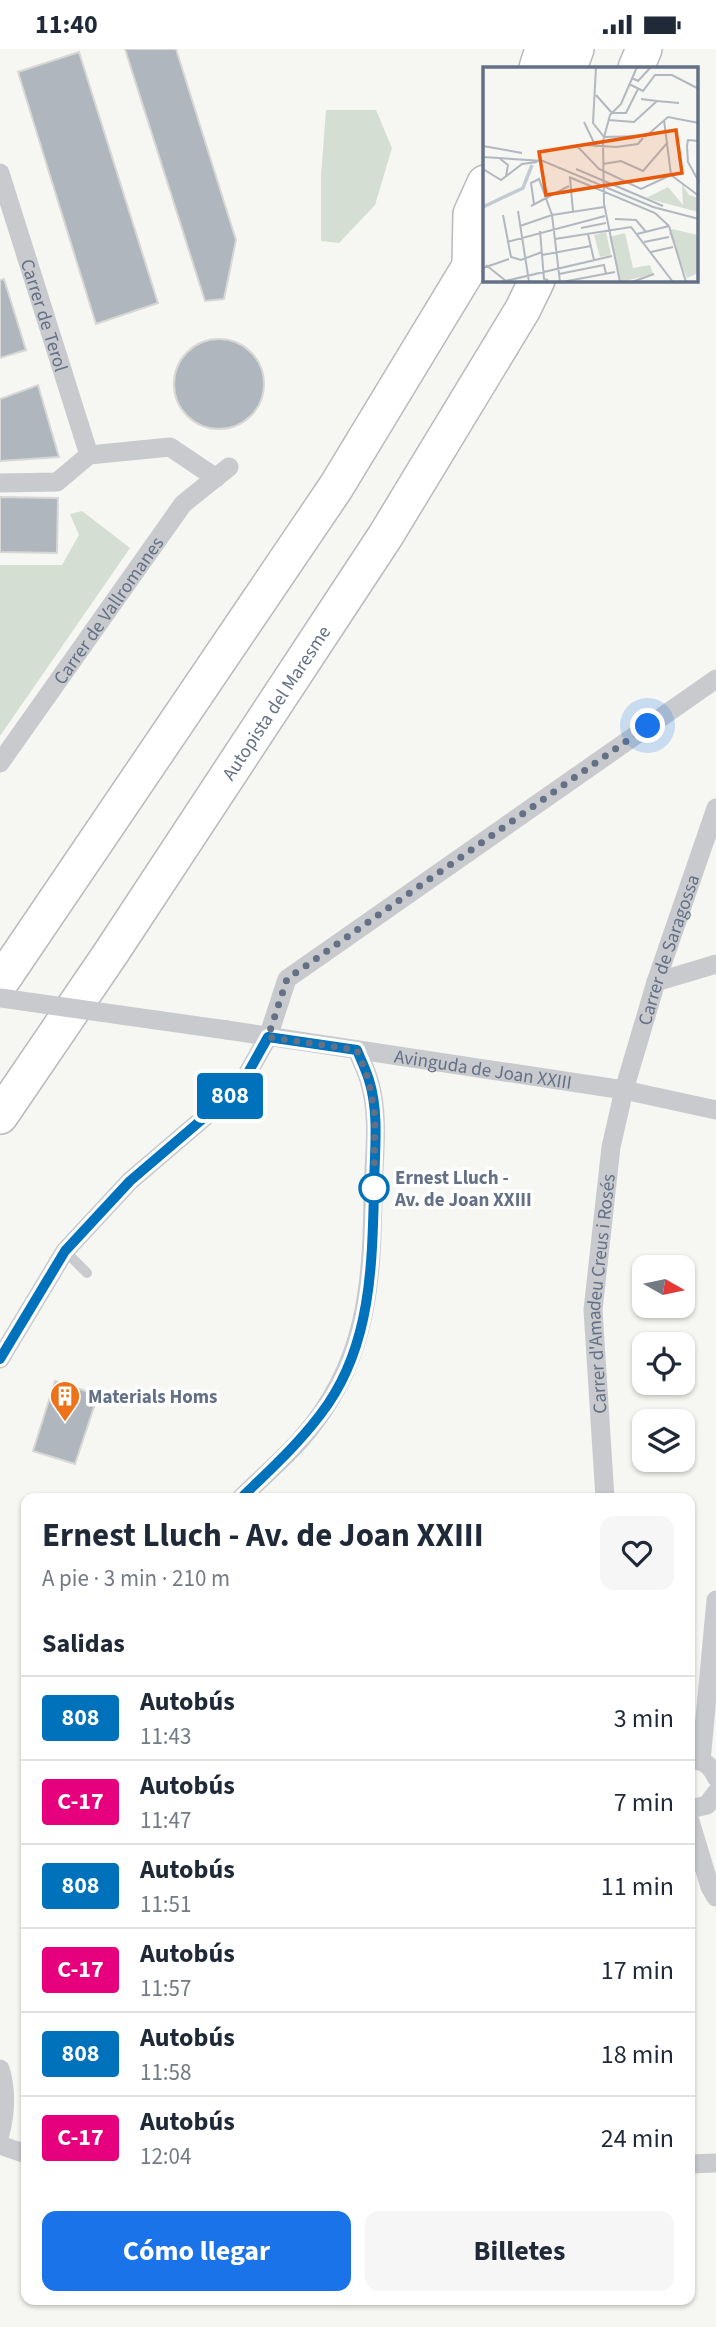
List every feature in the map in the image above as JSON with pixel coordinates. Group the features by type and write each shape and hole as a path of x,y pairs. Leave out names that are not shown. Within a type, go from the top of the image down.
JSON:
{"highway":[{"path":"537,67 543,49"},
{"path":"569,67 576,49"},
{"path":"636,67 644,49"},
{"path":"0,983 336,487 478,251 471,214 483,187"},
{"name":"Autopista del Maresme","path":"0,1116 111,953 386,535 523,309 536,282"}],"street":[{"name":"Carrer de Terol","path":"0,173 89,455"},
{"name":"Carrer de Vallromanes","path":"0,763 183,504 223,472 170,447 89,455"},
{"path":"0,483 57,482 89,455"},
{"path":"0,1359 65,1251 130,1181 240,1087 268,1037 287,979 716,679"},
{"name":"Carrer de Saragossa","path":"624,1090 656,982 716,808"},
{"path":"656,982 716,964"},
{"name":"Avinguda de Joan XXIII","path":"0,998 624,1090 716,1110"},
{"path":"246,1493 302,1438 329,1402 353,1356 367,1307 373,1255 375,1118 369,1081 357,1050"},
{"name":"Carrer d'Amadeu Creus i Rosés","path":"605,1493 593,1310 611,1147 624,1090"},
{"path":"716,1600 695,1760 710,1767 716,1776"},
{"path":"695,1808 707,1805 716,1793"},
{"path":"695,1838 710,1887 716,1897"},
{"path":"0,2069 5,2084 6,2114 0,2134"},
{"path":"0,2145 21,2152"},
{"path":"695,2164 716,2163"}],"lane":[{"path":"65,1251 87,1273"}],"shaded area":[{"path":"326,110 376,110 392,148 375,205 339,243 321,241 321,176"},
{"path":"82,511 130,548 0,736 0,565 62,565 79,535 70,514"}],"building":[{"path":"125,49 176,49 236,240 224,299 205,301"},
{"path":"79,52 158,303 96,324 18,72"},
{"path":"4,279 26,350 0,358 0,280"},
{"path":"219,339 236,342 251,352 261,367 264,384 261,401 251,416 236,426 219,429 202,426 187,416 177,401 174,384 177,367 187,352 202,342"},
{"path":"38,385 59,457 0,461 0,399"},
{"path":"0,497 58,498 57,553 0,552"},
{"name":"Materials Homs","path":"55,1381 98,1395 75,1464 33,1451"}],"bus line":[{"name":"808","path":"0,1359 65,1251 130,1181 240,1087 268,1037 357,1050 369,1081 375,1118 373,1255 367,1307 353,1356 329,1402 302,1438 246,1493"}],"place":[{"name":"Ernest Lluch - Av. de Joan XXIII","path":"374,1188"},
{"name":"Materials Homs","path":"65,1423"}],"route":[{"path":"374,1188 375,1117 369,1081 357,1050 268,1037 287,979 648,726"}]}
